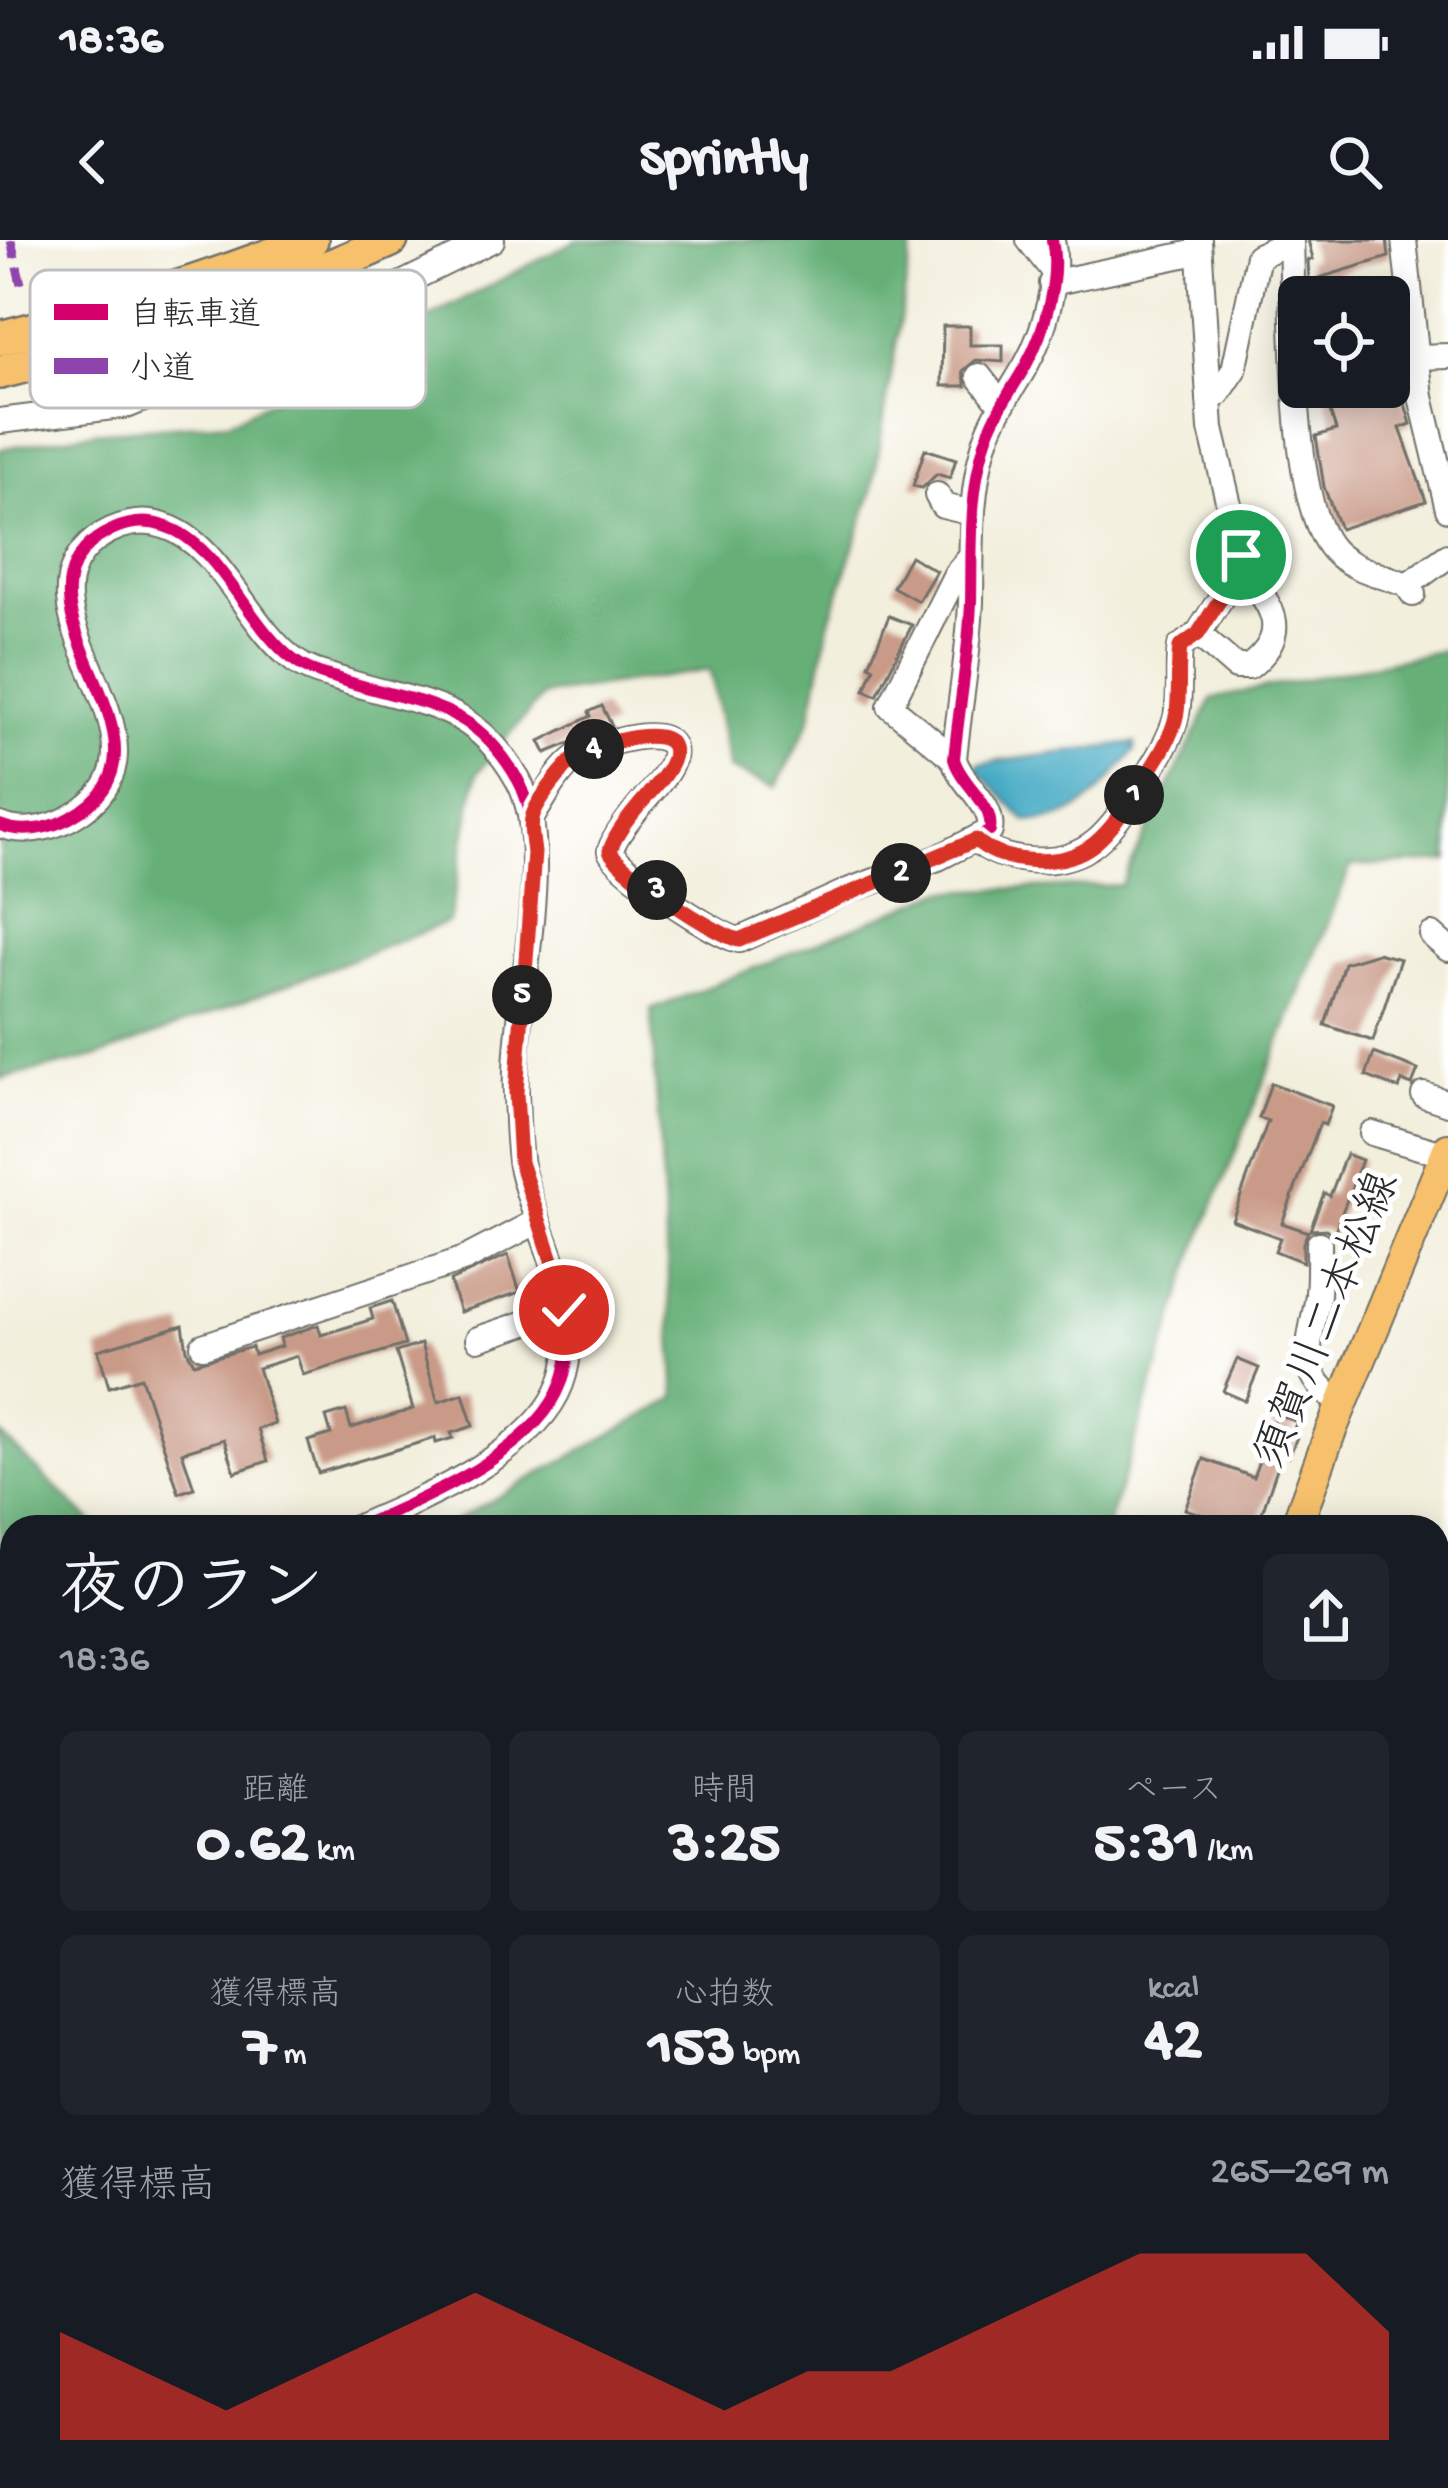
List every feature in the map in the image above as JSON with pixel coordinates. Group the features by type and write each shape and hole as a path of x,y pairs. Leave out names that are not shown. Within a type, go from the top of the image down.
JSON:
{"highway":[{"path":"234,270 310,240"},
{"path":"317,270 391,240"},
{"path":"0,338 30,331"},
{"path":"0,371 30,364"}],"main road":[{"name":"須賀川二本松線","path":"1300,1515 1341,1404 1447,1152"}],"street":[{"path":"426,272 492,240"},
{"path":"1029,240 1053,278"},
{"path":"532,817 561,770 580,754 619,740 655,735 666,740 673,749 673,761 642,799 610,851 628,874 662,892 709,929 739,940 990,831 993,824 985,806 960,776 954,759 971,603 972,513 983,449 1001,404 1028,361 1053,278 1052,240"},
{"path":"1404,240 1421,397 1448,509"},
{"path":"1209,399 1234,370 1258,256 1291,241 1300,460 1319,527 1328,545 1344,560 1410,590 1448,556"},
{"path":"976,840 988,851 1046,862 1072,858 1092,846 1126,807 1158,756 1177,714 1180,647 1198,634 1240,568 1241,555 1214,450 1198,246 1053,278"},
{"path":"1418,357 1448,356"},
{"path":"979,376 1001,404"},
{"path":"0,422 106,408"},
{"path":"937,495 943,506 972,513"},
{"path":"0,825 34,830 56,824 103,788 114,750 111,729 67,628 64,581 86,546 109,530 146,522 184,534 295,662 366,687 443,706 465,718 499,751 519,782 532,817 534,853 516,1093 520,1162 564,1310 569,1348 561,1384 524,1435 383,1515"},
{"path":"954,759 890,706 956,574 969,559"},
{"path":"1198,634 1236,668 1249,668 1270,642 1274,610 1240,568"},
{"path":"1372,1133 1447,1152"},
{"path":"203,1346 465,1259 538,1221"},
{"path":"1319,1244 1318,1297 1308,1360 1322,1390 1341,1404"},
{"path":"478,1339 564,1310"}],"green space":[{"path":"577,240 913,240 872,492 829,623 810,721 776,787 729,769 710,670 543,695 477,773 449,922 100,1056 0,1079 0,449 95,432 229,422 256,408 426,408 426,319"},
{"path":"1448,649 1448,861 1351,866 1195,1252 1111,1515 466,1515 676,1398 651,1010 943,891 1121,885 1212,699"},
{"path":"0,1434 84,1515 0,1515"}],"water":[{"path":"1135,743 1135,750 1088,802 1060,818 1043,821 1025,820 976,769 978,764"}],"building":[{"path":"1308,240 1387,240 1389,257 1326,276 1309,276 1308,260 1313,259"},
{"path":"943,326 970,326 970,345 1003,345 1003,362 976,360 963,371 966,386 942,386"},
{"path":"1329,408 1406,408 1411,424 1400,428 1426,501 1340,529 1324,487 1316,436 1336,430"},
{"path":"925,449 956,459 950,478 937,474 922,488 913,486"},
{"path":"910,556 936,571 918,601 893,587"},
{"path":"889,616 912,625 877,695 865,690 874,667 869,665"},
{"path":"602,706 612,726 546,753 540,741"},
{"path":"1377,953 1400,959 1373,1041 1325,1025 1344,963"},
{"path":"1374,1053 1418,1070 1412,1085 1402,1081 1399,1089 1366,1076"},
{"path":"1271,1083 1332,1106 1325,1125 1320,1123 1282,1223 1308,1232 1303,1262 1275,1251 1280,1238 1232,1220 1268,1121 1259,1118"},
{"path":"1346,1154 1362,1160 1333,1236 1326,1229 1310,1230 1324,1193 1330,1196"},
{"path":"508,1255 520,1292 460,1312 450,1281"},
{"path":"392,1301 405,1345 303,1375 297,1356 258,1368 275,1424 258,1429 268,1461 235,1472 224,1439 182,1452 194,1488 179,1493 141,1377 109,1387 98,1350 183,1325 194,1363 252,1347 254,1355 282,1346 280,1338 318,1325 321,1335 373,1319 370,1308"},
{"path":"421,1344 438,1402 463,1394 473,1426 451,1433 453,1438 436,1443 435,1438 318,1473 308,1441 331,1434 326,1417 346,1411 351,1428 413,1409 396,1352"},
{"path":"1237,1359 1259,1368 1245,1401 1223,1391"},
{"path":"1277,1414 1297,1422 1291,1435 1297,1437 1289,1457 1282,1454 1261,1515 1203,1515 1185,1509 1204,1459 1253,1477"}],"marked path":[{"path":"11,240 21,284"}],"cycle path":[{"path":"532,817 577,757 634,738 663,739 672,745 670,767 610,851 669,901 739,940 850,890 938,858 990,831 983,803 954,759 970,622 974,504 988,435 1045,320 1054,270 1052,240"},
{"path":"0,825 26,830 53,825 70,818 104,789 115,755 110,718 70,604 73,569 96,539 137,523 164,526 201,549 262,628 300,665 444,710 483,735 518,780 529,810 534,846 517,1059 519,1149 564,1301 568,1357 561,1384 527,1432 473,1471 384,1515"}],"route":[{"path":"564,1310 520,1162 516,1093 534,853 532,817 561,770 580,754 619,740 655,735 666,740 673,749 673,761 642,799 610,851 628,874 662,892 709,929 739,940 976,840 988,851 1015,859 1072,858 1111,828 1153,767 1177,714 1180,647 1198,634 1240,568 1241,555"}]}
